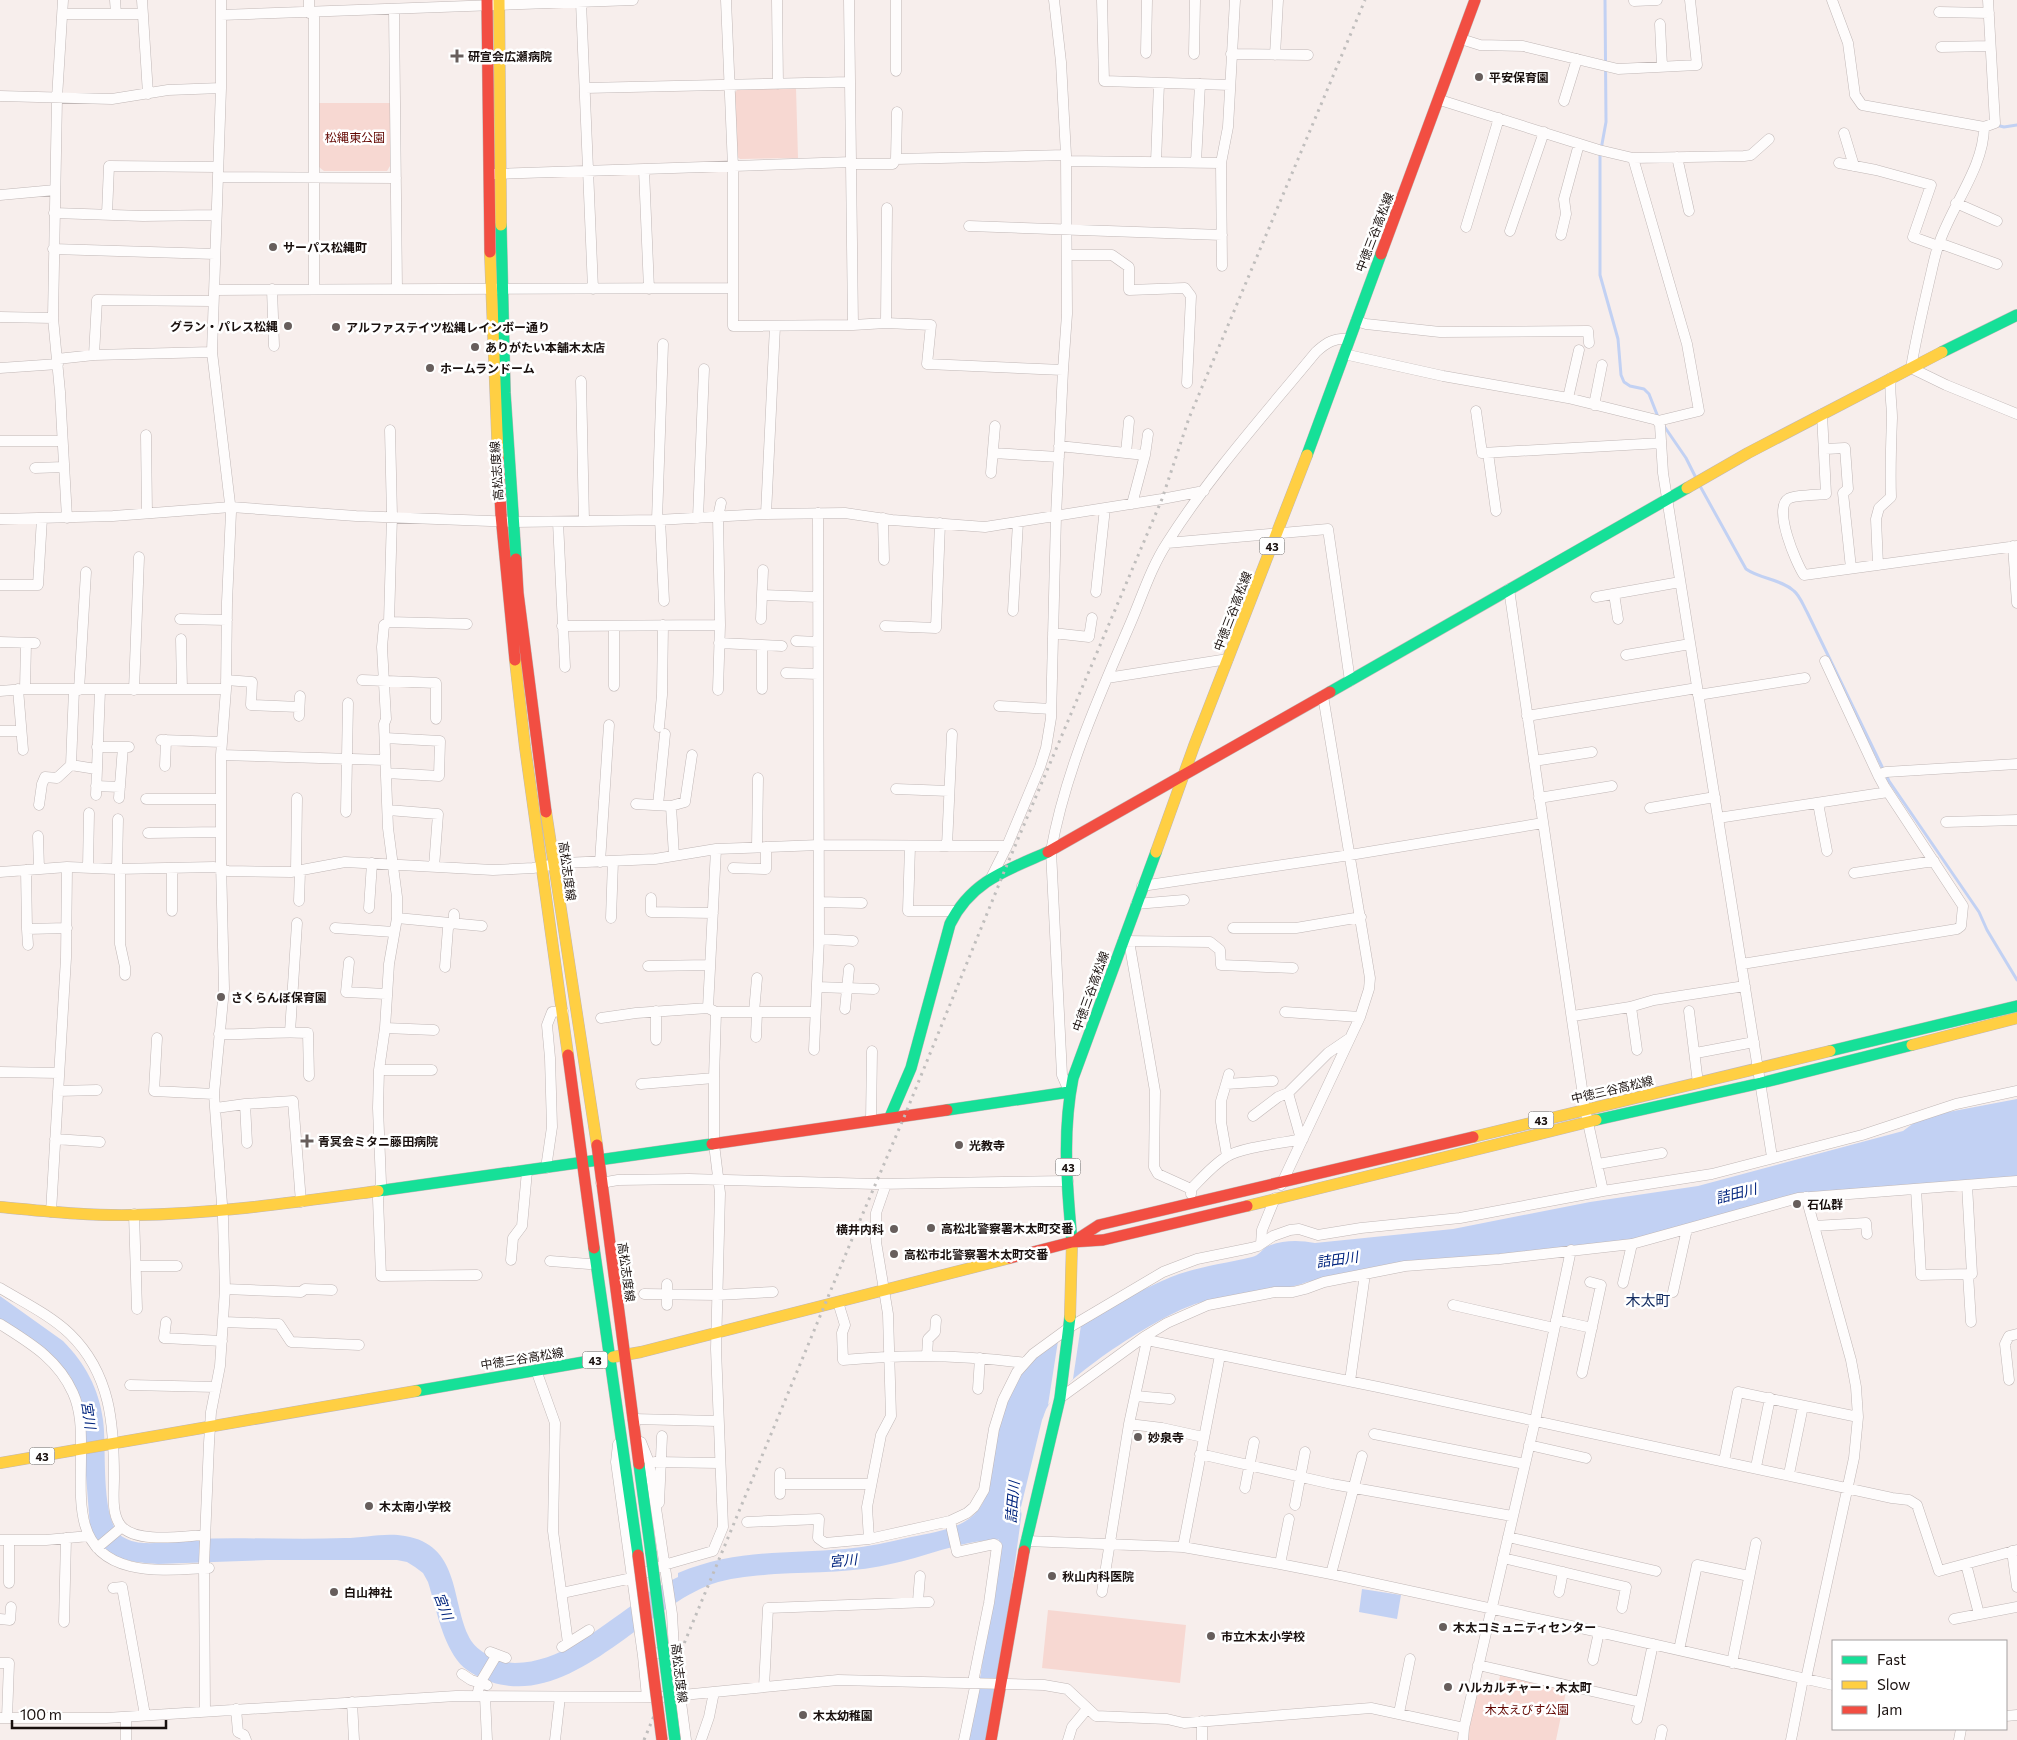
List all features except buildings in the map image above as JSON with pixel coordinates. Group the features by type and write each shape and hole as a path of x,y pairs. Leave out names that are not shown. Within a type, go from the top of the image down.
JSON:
{"main road":[{"name":"中徳三谷高松線","path":"1072,1242 1067,1143 1069,1092 1126,941 1142,886 1194,746 1278,533 1476,0"},
{"name":"高松志度線","path":"487,3 490,288 501,522 510,626 525,747 548,866 598,1160 675,1740"},
{"name":"高松志度線","path":"499,3 500,174 505,393 518,593 572,1091 619,1433 638,1554 662,1740"},
{"path":"890,1117 911,1068 954,911 969,893 991,878 1052,851 1509,589 1822,414 2017,315"},
{"path":"1836,1049 1890,1025 2017,994"},
{"name":"中徳三谷高松線","path":"1072,1242 1100,1225 1759,1069 2016,1006"},
{"name":"中徳三谷高松線","path":"0,1463 625,1355 1072,1242 1103,1240 1274,1200 1588,1122 1761,1083 2017,1018"},
{"path":"1849,1060 1876,1061 2017,1029"},
{"path":"0,1207 51,1212 134,1214 222,1210 301,1202 1069,1092"},
{"path":"991,1740 997,1682 1026,1541 1062,1398 1070,1330 1072,1242"}],"street":[{"path":"63,0 57,98 53,318 67,518"},
{"path":"115,0 116,14"},
{"path":"142,0 148,94"},
{"path":"205,1711 205,1537 210,1427 222,1341 225,1289 214,1094 224,980 221,869 221,755 226,685 231,508 212,352 221,88 221,0"},
{"path":"309,0 311,13 314,178 314,289"},
{"path":"222,15 311,13 487,3 633,0"},
{"path":"726,0 732,167 733,326 886,323 931,325 927,364 1063,370"},
{"path":"777,0 778,84"},
{"path":"849,0 853,325"},
{"path":"896,0 896,71"},
{"path":"991,878 1007,846 1046,748 1051,708 1056,516 1067,314 1066,158 1061,62 1054,0"},
{"path":"1102,0 1104,81 1230,85"},
{"path":"1146,53 1147,0"},
{"path":"1194,54 1195,0"},
{"path":"1222,266 1221,163 1228,127 1235,0"},
{"path":"1275,55 1278,0"},
{"path":"1634,0 1657,0"},
{"path":"1461,39 1480,45 1523,46 1618,69 1697,65 1690,0"},
{"path":"1832,0 1848,43 1855,95 1862,105 1984,127 1995,123 1988,0"},
{"path":"581,2 594,289"},
{"path":"394,9 397,289"},
{"path":"1939,12 1988,13"},
{"path":"63,14 143,14"},
{"path":"1660,24 1662,66"},
{"path":"1941,47 1990,46"},
{"path":"1231,54 1308,55"},
{"path":"1564,101 1577,60"},
{"path":"585,88 850,82"},
{"path":"1156,162 1159,83"},
{"path":"1196,162 1200,84"},
{"path":"0,96 112,99 168,90 221,88"},
{"path":"1440,100 1579,144 1633,158 1751,155 1769,139"},
{"path":"488,174 852,163 893,164 896,159 897,112"},
{"path":"1466,227 1499,118"},
{"path":"1984,127 1984,140 1976,165 1938,245 1911,368 1946,385 2017,414"},
{"path":"1510,231 1544,132"},
{"path":"1844,133 1854,166"},
{"path":"1561,235 1566,214 1564,199 1579,144"},
{"path":"1677,157 1689,211"},
{"path":"896,159 1066,158 1221,163"},
{"path":"1344,354 1444,376 1568,398 1658,421 1699,411 1687,344 1633,158"},
{"path":"1839,164 1876,170 1931,185 1913,237 1997,264"},
{"path":"107,214 109,166 314,178 396,178"},
{"path":"644,170 648,289"},
{"path":"0,195 55,190"},
{"path":"1956,204 1997,221"},
{"path":"886,323 887,208"},
{"path":"54,213 216,215"},
{"path":"968,226 1222,235"},
{"path":"54,249 215,254"},
{"path":"1067,255 1112,255 1129,267 1129,290 1185,288 1191,296 1187,383"},
{"path":"94,355 97,300 213,295 272,289 732,288"},
{"path":"272,289 274,346"},
{"path":"0,317 53,318"},
{"path":"1356,321 1366,324 1440,332 1588,331 1588,343"},
{"path":"766,514 775,326"},
{"path":"1069,1092 1062,1075 1052,851 1057,820 1064,795 1092,712 1158,558 1167,543 1204,490 1316,352 1327,342 1336,338 1349,339"},
{"path":"663,344 658,519 664,601"},
{"path":"1568,398 1578,350"},
{"path":"0,368 57,362 94,355 212,352"},
{"path":"1594,405 1602,365"},
{"path":"698,518 704,369"},
{"path":"1878,565 1876,519 1879,508 1891,496 1890,438 1892,416 1889,393 1891,378"},
{"path":"581,381 584,521"},
{"path":"1476,411 1482,453 1661,443"},
{"path":"1822,414 1826,494"},
{"path":"1126,453 1129,421"},
{"path":"1658,421 1660,425 1663,474 1667,500 1772,1157"},
{"path":"991,474 995,426"},
{"path":"389,622 392,516 390,430"},
{"path":"146,434 147,513"},
{"path":"1132,504 1145,455 1148,434"},
{"path":"0,441 62,441"},
{"path":"1059,446 1145,455"},
{"path":"1825,449 1845,448 1848,489 1843,493 1789,498 1784,503 1782,513 1796,562 1804,575 2015,546 2017,603"},
{"path":"993,453 1059,457"},
{"path":"1488,453 1496,511"},
{"path":"35,468 64,467"},
{"path":"0,519 67,518 231,508 356,516 501,522 718,518 766,514 845,513 940,524 986,527 1132,504 1204,490"},
{"path":"1843,493 1851,568"},
{"path":"718,690 720,625 718,518 721,503"},
{"path":"1096,592 1105,508"},
{"path":"814,1050 819,939 818,513"},
{"path":"0,585 38,585 42,518"},
{"path":"883,518 884,560"},
{"path":"558,522 565,667"},
{"path":"1013,611 1018,522"},
{"path":"885,626 936,628 940,524"},
{"path":"1167,543 1328,529 1350,681"},
{"path":"134,690 139,557"},
{"path":"761,620 763,570"},
{"path":"39,805 42,784 46,778 57,778 71,765 86,572"},
{"path":"1596,597 1680,582"},
{"path":"1509,589 1585,1109 1603,1191"},
{"path":"1614,594 1618,619"},
{"path":"762,595 818,597"},
{"path":"1053,633 1090,637 1092,618"},
{"path":"180,619 227,620"},
{"path":"467,624 389,622 384,624 382,647 385,681 386,773 392,864 397,896 397,918 388,964 385,1028 380,1070 378,1108 380,1191 378,1199 381,1276 477,1275"},
{"path":"658,805 662,730 663,625"},
{"path":"562,626 720,625"},
{"path":"614,626 614,686"},
{"path":"181,639 182,689"},
{"path":"796,641 818,642"},
{"path":"0,642 30,643 21,689 23,750"},
{"path":"719,643 782,646"},
{"path":"1626,655 1690,644"},
{"path":"762,645 762,689"},
{"path":"1107,678 1228,659"},
{"path":"1742,964 1956,929 1961,926 1963,906 1878,775 1825,661"},
{"path":"786,673 818,674"},
{"path":"1527,716 1698,691 1805,678"},
{"path":"362,680 436,683 436,719"},
{"path":"0,690 182,689 252,682 251,705 299,706"},
{"path":"98,747 126,747 120,792 96,791 100,690"},
{"path":"1261,1244 1262,1230 1274,1200 1360,1017 1369,989 1370,978 1361,917 1323,696"},
{"path":"346,812 348,703"},
{"path":"999,706 1051,708"},
{"path":"600,862 610,725"},
{"path":"0,731 22,731"},
{"path":"947,846 952,734"},
{"path":"385,738 440,741 439,776 386,773"},
{"path":"165,766 163,740 222,742"},
{"path":"1534,761 1592,752"},
{"path":"221,755 386,760"},
{"path":"636,804 671,806 685,802 692,755"},
{"path":"1878,775 1886,772 2017,764"},
{"path":"71,765 96,769"},
{"path":"733,868 766,869 762,847 758,778"},
{"path":"1539,798 1612,786"},
{"path":"896,789 950,791"},
{"path":"1718,818 1888,792"},
{"path":"1650,808 1715,797"},
{"path":"297,798 299,901"},
{"path":"146,799 221,799"},
{"path":"1818,803 1827,851"},
{"path":"671,806 674,856"},
{"path":"388,810 438,814 434,867"},
{"path":"88,813 88,867"},
{"path":"118,819 120,944 125,976"},
{"path":"1946,822 2017,820"},
{"path":"1142,886 1350,855 1543,823"},
{"path":"148,833 221,832"},
{"path":"38,836 39,869"},
{"path":"880,846 947,846"},
{"path":"910,846 908,911 954,911"},
{"path":"0,872 67,867 119,869 214,867 262,872 298,871 345,862 493,870 655,859 716,848 1007,846"},
{"path":"562,1593 632,1578 664,1565 713,1551 723,1527 717,1422 716,1333 719,1180 714,1144 710,965 716,848"},
{"path":"611,918 613,861"},
{"path":"1854,873 1934,861"},
{"path":"369,908 372,863"},
{"path":"51,1212 67,928 67,867"},
{"path":"172,868 172,911"},
{"path":"26,870 28,945"},
{"path":"651,898 651,912 713,913"},
{"path":"1136,904 1184,900"},
{"path":"819,902 862,903"},
{"path":"1233,928 1296,928 1361,917"},
{"path":"397,918 453,918 482,926"},
{"path":"445,967 448,928 453,918"},
{"path":"290,1032 297,923"},
{"path":"28,928 67,928"},
{"path":"336,928 394,932"},
{"path":"819,939 853,941"},
{"path":"1191,1189 1158,1174 1154,1167 1154,1091 1126,941 1210,942 1220,950 1221,965 1293,968"},
{"path":"349,962 346,992 386,994"},
{"path":"648,966 710,965"},
{"path":"845,1009 849,969"},
{"path":"756,1037 757,978"},
{"path":"1572,1016 1631,1007 1654,1000 1745,986"},
{"path":"817,987 874,989"},
{"path":"1631,1007 1637,1050"},
{"path":"546,1168 552,1127 547,1025 552,1012 563,1011"},
{"path":"601,1018 656,1011 815,1012"},
{"path":"656,1011 656,1040"},
{"path":"1689,1011 1696,1053 1698,1083"},
{"path":"1285,1012 1360,1017"},
{"path":"385,1028 434,1030"},
{"path":"219,1034 308,1033 309,1076"},
{"path":"158,1038 154,1091 214,1094"},
{"path":"1253,1116 1278,1097 1288,1093 1328,1053 1350,1038"},
{"path":"1696,1053 1754,1042"},
{"path":"871,1121 872,1051"},
{"path":"380,1070 432,1070"},
{"path":"0,1072 59,1073"},
{"path":"1227,1156 1221,1122 1221,1101 1229,1074"},
{"path":"641,1084 714,1078"},
{"path":"1226,1084 1273,1080"},
{"path":"58,1091 97,1090"},
{"path":"747,1522 819,1519 818,1538 825,1543 870,1540 950,1523 968,1513 980,1499 984,1490 997,1417 1010,1385 1033,1354 1163,1272 1197,1259 1251,1248 1272,1236 1290,1230 1299,1229 1318,1235 1361,1228 1460,1218 1603,1191 1694,1178 1880,1130 1956,1104 2017,1091"},
{"path":"1288,1093 1302,1139"},
{"path":"216,1108 293,1101 301,1202"},
{"path":"245,1104 247,1143"},
{"path":"55,1139 100,1142"},
{"path":"1189,1205 1191,1189 1227,1156 1263,1146 1302,1139"},
{"path":"1598,1164 1662,1153"},
{"path":"511,1260 513,1238 522,1226 527,1171"},
{"path":"601,1183 618,1180 719,1180 886,1184 1068,1181"},
{"path":"1062,1398 1174,1320 1208,1305 1275,1292 1293,1292 1324,1282 1405,1266 1500,1259 1632,1244 1806,1197 2017,1181"},
{"path":"870,1540 867,1507 881,1434 891,1416 888,1314 876,1242 876,1213 886,1184"},
{"path":"1916,1189 1921,1275 1972,1274 1967,1184"},
{"path":"1791,1740 1848,1487 1854,1458 1858,1417 1856,1387 1851,1360 1806,1197"},
{"path":"134,1214 137,1309"},
{"path":"1814,1226 1865,1219 1867,1234"},
{"path":"1673,1292 1688,1229"},
{"path":"1623,1283 1632,1244"},
{"path":"1463,1740 1478,1665 1535,1421 1571,1250"},
{"path":"550,1261 596,1263"},
{"path":"136,1266 178,1266"},
{"path":"1350,1381 1365,1274"},
{"path":"1968,1274 1972,1322"},
{"path":"1582,1373 1601,1285 1590,1282"},
{"path":"0,1288 70,1334 87,1356 103,1385 110,1406 115,1513 121,1528 133,1535 145,1537 205,1537"},
{"path":"225,1289 301,1292 305,1290 332,1290"},
{"path":"644,1294 717,1295 773,1292"},
{"path":"838,1302 844,1325 842,1333 843,1360 890,1356 927,1356 980,1358 1025,1363"},
{"path":"1453,1306 1555,1324 1592,1328"},
{"path":"927,1356 928,1339 935,1332 936,1320"},
{"path":"166,1322 164,1338 222,1341"},
{"path":"224,1322 279,1324 291,1342 360,1345"},
{"path":"0,1324 48,1356 65,1377 78,1405 83,1449 83,1516 89,1536 98,1547 112,1560 128,1567 148,1569 206,1567"},
{"path":"2009,1380 2005,1344 2009,1336 2017,1334"},
{"path":"1146,1339 1756,1467 1892,1498 1910,1500 1917,1505 1939,1571 2014,1550 2017,1587"},
{"path":"1102,1592 1129,1424 1146,1339"},
{"path":"1183,1548 1220,1355"},
{"path":"978,1389 980,1358"},
{"path":"536,1370 555,1423 553,1531 562,1593 565,1645 588,1630"},
{"path":"130,1385 216,1386"},
{"path":"1724,1461 1738,1392 1858,1417"},
{"path":"1135,1396 1170,1399"},
{"path":"1756,1467 1770,1398"},
{"path":"1788,1474 1803,1406"},
{"path":"643,1656 674,1650 672,1614 649,1462 633,1419 717,1422"},
{"path":"1129,1424 1162,1428 1204,1437"},
{"path":"619,1433 616,1462 632,1578 632,1603 637,1636 643,1656 647,1697"},
{"path":"1374,1434 1524,1464"},
{"path":"658,1522 662,1436"},
{"path":"1245,1488 1254,1442"},
{"path":"1529,1445 1586,1458"},
{"path":"1295,1505 1305,1452"},
{"path":"1200,1454 1300,1477 1512,1516"},
{"path":"1331,1574 1362,1456"},
{"path":"649,1462 719,1463"},
{"path":"780,1484 871,1484"},
{"path":"1280,1564 1289,1519"},
{"path":"950,1523 957,1552 994,1544 997,1546 976,1682 964,1740"},
{"path":"98,1547 121,1528"},
{"path":"9,1583 5,1540 89,1536"},
{"path":"1508,1537 1656,1572"},
{"path":"64,1622 66,1538"},
{"path":"1026,1541 1183,1548 1280,1564 1491,1608 1832,1685"},
{"path":"1732,1662 1756,1543"},
{"path":"1503,1558 1626,1587 1622,1608"},
{"path":"1966,1564 1979,1614"},
{"path":"1679,1650 1697,1565 1749,1576"},
{"path":"1559,1592 1563,1572"},
{"path":"918,1601 920,1576"},
{"path":"632,1603 666,1578"},
{"path":"113,1588 122,1587 146,1715"},
{"path":"764,1687 768,1608 929,1602"},
{"path":"1954,1619 2017,1606"},
{"path":"0,1619 10,1620 11,1607"},
{"path":"637,1636 672,1614"},
{"path":"1592,1660 1600,1632"},
{"path":"1637,1719 1653,1644"},
{"path":"487,1740 481,1696 483,1683 496,1656"},
{"path":"1400,1713 1410,1659"},
{"path":"1,1663 9,1663 4,1718 126,1717 352,1702 481,1696 647,1697 838,1680 997,1682 1044,1685 1067,1689 1096,1716 1167,1719 1184,1723 1371,1708 1464,1728"},
{"path":"1478,1665 1640,1702"},
{"path":"462,1674 483,1683"},
{"path":"701,1740 709,1717 714,1692"},
{"path":"680,1695 686,1740"},
{"path":"555,1740 560,1697"},
{"path":"352,1702 354,1740"},
{"path":"236,1709 238,1732 246,1740"},
{"path":"1068,1740 1072,1728 1087,1709"},
{"path":"126,1717 126,1740"},
{"path":"1202,1721 1202,1740"}],"green space":[{"path":"796,88 798,158 740,159 736,156 734,94 738,89"},
{"name":"松縄東公園","path":"319,103 390,103 390,166 387,171 324,171 319,167"},
{"path":"1048,1610 1186,1625 1180,1683 1042,1668"},
{"name":"木太えびす公園","path":"1501,1672 1567,1687 1556,1740 1467,1740 1477,1689 1496,1693"}],"water":[{"name":"宮川","path":"2017,1099 2017,1178 1798,1195 1631,1241 1415,1263 1307,1282 1292,1287 1234,1295 1202,1302 1186,1308 1142,1330 1096,1361 1059,1393 1048,1406 1042,1420 1013,1540 998,1539 968,1543 895,1563 865,1569 743,1577 712,1584 686,1596 606,1652 578,1669 550,1681 521,1686 491,1682 472,1673 460,1664 451,1651 443,1632 428,1582 423,1573 407,1562 397,1560 267,1560 158,1564 127,1560 109,1552 102,1546 90,1527 80,1398 70,1376 62,1367 0,1320 0,1296 63,1341 78,1358 90,1377 98,1398 103,1420 105,1481 109,1513 114,1526 122,1537 141,1543 230,1538 326,1539 375,1535 398,1535 423,1541 435,1550 444,1561 471,1641 488,1655 501,1661 515,1663 547,1657 563,1651 593,1633 645,1594 678,1577 678,1573 699,1565 740,1556 870,1546 938,1531 964,1522 982,1505 987,1494 998,1430 1005,1409 1017,1381 1032,1362 1049,1347 1093,1317 1141,1291 1179,1274 1254,1256 1268,1246 1279,1243 1297,1241 1315,1243 1453,1229 1590,1202 1698,1186 1903,1131 1922,1117"},
{"path":"1362,1589 1401,1595 1397,1619 1359,1612"}],"pier":[{"path":"1081,1325 1073,1379 1048,1405 1058,1341"}],"waterway":[{"path":"1605,0 1606,122 1600,155 1600,275 1618,339 1621,375 1624,382 1630,386 1644,389 1649,394 1658,417"},
{"path":"1996,125 2004,127 2017,125"},
{"path":"1664,426 1686,458 1696,478"},
{"path":"1700,486 1746,569 1789,587 1800,598 1889,781 1979,912 1987,930 2017,980"},
{"name":"詰田川","path":"976,1740 990,1676 1012,1514"}],"railway":[{"path":"644,1740 905,1115 1004,872 1162,499 1189,418 1365,0"}],"traffic: fast":[{"path":"501,225 505,393 516,559"},
{"path":"1307,455 1381,254"},
{"path":"1942,352 2017,315"},
{"path":"1330,692 1687,488"},
{"path":"890,1117 911,1068 950,924 968,897 979,887 1005,871 1048,852"},
{"path":"1072,1242 1067,1180 1067,1140 1073,1078 1156,852"},
{"path":"1830,1051 2017,1006"},
{"path":"1596,1120 1761,1083 1912,1045"},
{"path":"947,1110 1069,1092"},
{"path":"378,1191 712,1144"},
{"path":"594,1248 638,1555"},
{"path":"1024,1551 1060,1398 1070,1317"},
{"path":"416,1391 613,1357"},
{"path":"639,1464 651,1553"},
{"path":"651,1553 675,1740"}],"traffic: slow":[{"path":"499,0 501,225"},
{"path":"490,252 498,458"},
{"path":"1687,488 1748,453 1942,352"},
{"path":"1156,852 1194,746 1307,455"},
{"path":"515,660 525,747 568,1055"},
{"path":"546,812 597,1145"},
{"path":"1912,1045 2017,1018"},
{"path":"1473,1137 1830,1051"},
{"path":"1247,1206 1596,1120"},
{"path":"0,1207 99,1215 164,1214 256,1207 378,1191"},
{"path":"1070,1317 1072,1242"},
{"path":"613,1357 641,1352 1010,1258"},
{"path":"0,1463 416,1391"}],"traffic: jam":[{"path":"487,0 490,252"},
{"path":"1381,254 1475,0"},
{"path":"498,458 501,515 515,660"},
{"path":"516,559 518,593 546,812"},
{"path":"1048,852 1330,692"},
{"path":"568,1055 594,1248"},
{"path":"712,1144 947,1110"},
{"path":"1076,1240 1099,1225 1473,1137"},
{"path":"597,1145 639,1464"},
{"path":"1010,1258 1072,1242 1103,1240 1247,1206"},
{"path":"991,1740 1024,1551"},
{"path":"638,1555 662,1740"}],"place":[{"name":"研宣会広瀬病院","path":"457,56"},
{"name":"平安保育園","path":"1479,77"},
{"name":"サーパス松縄町","path":"273,247"},
{"name":"グラン・パレス松縄","path":"288,326"},
{"name":"アルファステイツ松縄レインボー通り","path":"336,327"},
{"name":"ありがたい本舗木太店","path":"475,347"},
{"name":"ホームランドーム","path":"430,368"},
{"name":"さくらんぼ保育園","path":"221,997"},
{"name":"青冥会ミタニ藤田病院","path":"307,1141"},
{"name":"光教寺","path":"959,1145"},
{"name":"石仏群","path":"1797,1204"},
{"name":"高松北警察署木太町交番","path":"931,1228"},
{"name":"横井内科","path":"894,1229"},
{"name":"高松市北警察署木太町交番","path":"894,1254"},
{"name":"妙泉寺","path":"1138,1437"},
{"name":"木太南小学校","path":"369,1506"},
{"name":"秋山内科医院","path":"1052,1576"},
{"name":"白山神社","path":"334,1592"},
{"name":"木太コミュニティセンター","path":"1443,1627"},
{"name":"市立木太小学校","path":"1211,1636"},
{"name":"ハルカルチャー・ 木太町","path":"1448,1687"},
{"name":"木太幼稚園","path":"803,1715"}],"district":[{"name":"木太町","path":"1648,1300"}]}
